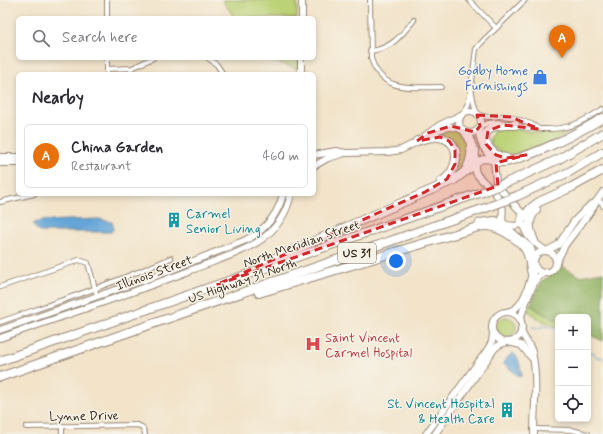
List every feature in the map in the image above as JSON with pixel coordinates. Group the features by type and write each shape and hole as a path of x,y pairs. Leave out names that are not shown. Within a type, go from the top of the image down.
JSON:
{"highway":[{"path":"493,160 506,162 526,155 568,138 603,118"},
{"path":"516,125 499,126 490,129 485,136 486,144 497,156 506,158 526,155"},
{"name":"North Meridian Street","path":"0,361 482,192 559,159 603,133"},
{"path":"417,141 433,137 442,138 451,143 456,155 455,164 451,174 446,179 425,192"},
{"path":"463,174 470,163 471,158 470,139"},
{"name":"US Highway 31 North","path":"0,377 491,206 551,181 603,152"},
{"path":"216,285 237,273 454,180 475,164"},
{"path":"522,219 531,208 539,202 603,170"},
{"path":"534,241 529,227 531,216 540,206 559,193"},
{"path":"222,300 237,299 465,230 487,221 495,221 503,224"},
{"path":"465,230 486,226 494,227 507,233 526,250 532,274"}],"street":[{"path":"107,0 107,16"},
{"path":"302,0 302,16"},
{"path":"370,0 370,51 375,70 389,83 402,87 441,86"},
{"path":"469,0 496,28"},
{"path":"525,0 476,49 468,105 460,121 463,130 470,139 476,151 475,170 477,175 489,186 501,202 503,208 503,224 531,248 538,270 546,272"},
{"path":"370,51 384,49 391,45 414,20"},
{"path":"107,60 108,72 132,68 149,60"},
{"path":"210,60 221,72"},
{"path":"301,60 301,72"},
{"path":"471,88 477,114 481,121 479,140 493,160 496,182 502,191 520,210 524,230 534,241 553,255 556,263"},
{"path":"428,133 449,126 472,132 488,123 499,122 505,122 528,129 556,130 570,127 603,109"},
{"path":"316,155 336,151 392,151 404,149 440,125 470,111 487,117 511,117 531,124 539,129"},
{"path":"316,165 328,158 345,152"},
{"path":"0,157 16,157"},
{"path":"475,164 483,159 493,160"},
{"path":"0,163 16,163"},
{"path":"588,434 572,430 534,431 534,372 532,352 523,337 520,321 523,309 536,280 540,275 552,270 565,245 593,208 600,203 603,192"},
{"path":"0,202 26,196"},
{"name":"Illinois Street","path":"0,330 174,268 250,238 265,227 272,218 280,204 282,196"},
{"name":"Illinois Street","path":"0,338 161,282 248,247 263,239 275,227 286,210 290,196"},
{"path":"426,434 491,344 493,333 492,325 495,318 519,305 532,274 534,261 540,252 546,251 558,245 575,220 590,205 600,203"},
{"path":"503,224 515,226 520,224 522,219"},
{"path":"0,322 94,289 171,258"},
{"path":"0,287 79,260 88,263 97,296"},
{"path":"506,312 514,315 520,321"},
{"path":"435,434 496,347 518,337 521,330"},
{"path":"493,333 497,339 521,345 532,358"},
{"path":"465,392 466,385 471,376 470,373"},
{"name":"Lynne Drive","path":"26,427 137,425 142,427 145,434"},
{"path":"62,426 62,434"}],"highlighted area":[{"path":"477,115 511,117 539,129 503,125 488,131 486,144 496,155 506,158 526,155 496,163 498,186 216,285 425,192 447,179 455,164 455,150 449,141 440,137 417,141 428,133 451,126 475,132 480,126"}],"green space":[{"path":"222,0 297,1 297,16 234,16"},
{"path":"270,60 298,60 298,69"},
{"path":"510,128 550,134 574,130 547,144 508,156 503,156 504,153 498,151 492,146 490,138 494,132 493,131 496,129"},
{"path":"451,129 462,133 469,143 466,167 449,179 458,154 438,133"},
{"path":"560,265 579,276 603,272 603,341 591,335 591,314 555,314 555,320 530,305 542,281 555,273"},
{"path":"530,305 555,320 555,327 539,319 527,310"},
{"path":"506,317 513,320 516,327 513,334 506,337 499,334 496,327 499,320"}],"water":[{"path":"99,219 112,222 113,230 111,232 39,232 34,226 34,223 42,221"},
{"path":"513,353 519,363 522,375 520,377 504,364 504,361"}],"waterway":[{"path":"532,327 538,328 544,326 555,328"},
{"path":"591,352 593,352 597,357 603,358"}],"place":[{"name":"China Garden","path":"562,58"},
{"name":"Godby Home Furnishings","path":"540,77"},
{"name":"Carmel Senior Living","path":"174,220"},
{"name":"Saint Vincent Carmel Hospital","path":"313,344"},
{"name":"St. Vincent Hospital & Health Care","path":"507,410"}]}
